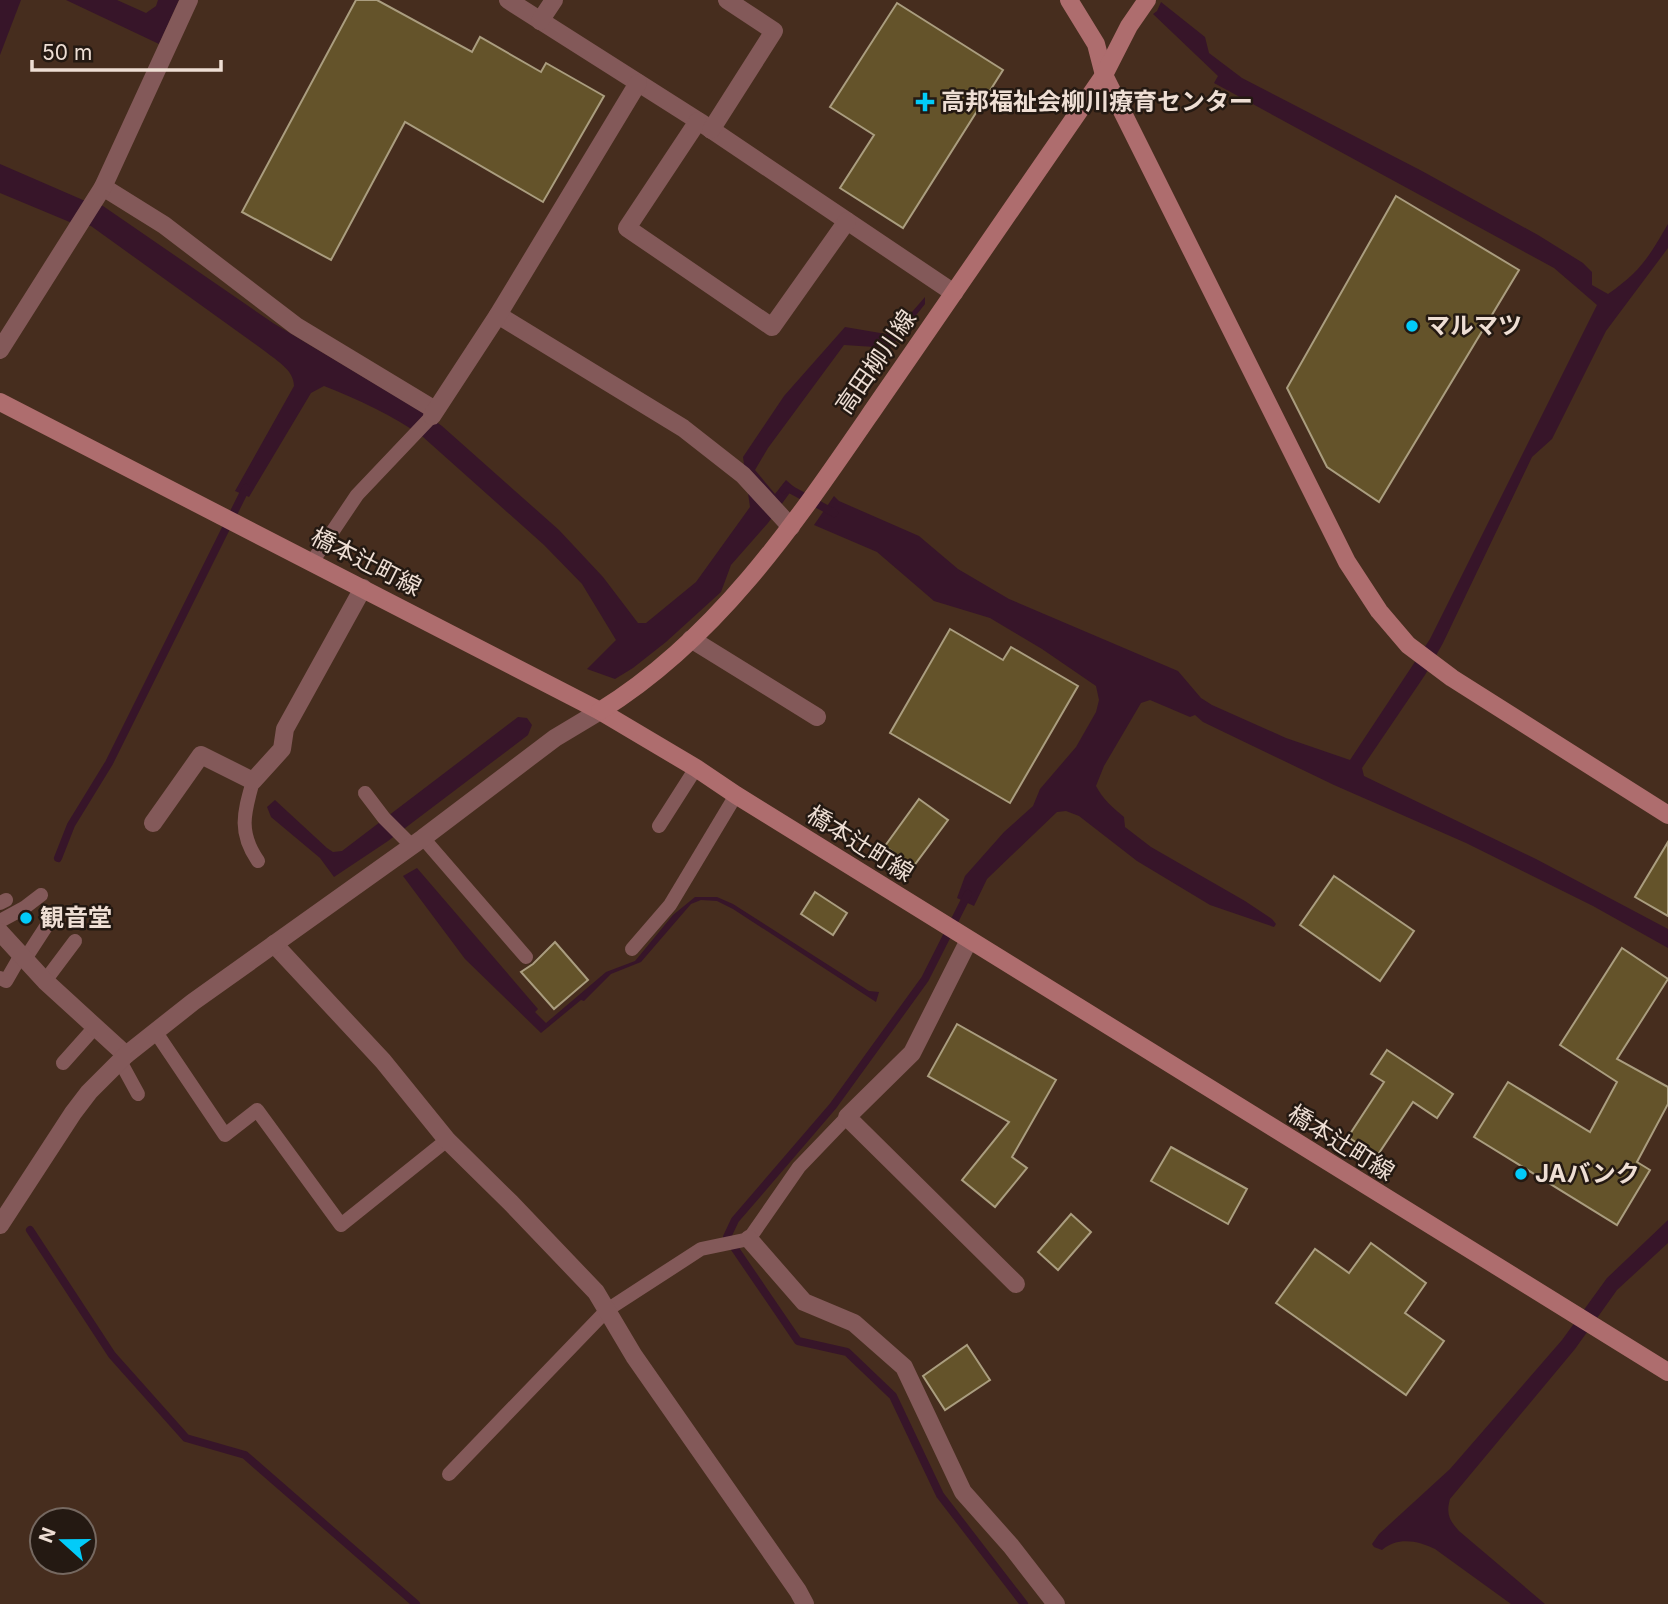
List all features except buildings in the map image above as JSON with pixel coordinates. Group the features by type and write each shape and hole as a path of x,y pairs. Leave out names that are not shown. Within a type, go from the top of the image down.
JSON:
{"main road":[{"path":"1069,0 1096,44 1104,75 1347,562 1379,611 1408,645 1452,678 1668,815"},
{"name":"高田柳川線","path":"600,711 636,689 722,611 791,527 1104,75 1129,26 1147,0"},
{"name":"橋本辻町線","path":"2,407 245,527 600,711 1668,1372"}],"street":[{"path":"0,350 98,193 189,0"},
{"path":"508,0 704,125 954,293"},
{"path":"540,21 554,0"},
{"path":"727,0 774,31 627,228 772,327 847,221"},
{"path":"98,193 164,225 296,326 433,413 498,315 638,83"},
{"path":"498,315 683,428 743,475 791,527"},
{"path":"153,824 201,755 253,781 282,749 285,729 363,588"},
{"path":"691,639 817,717"},
{"path":"0,1225 73,1113 89,1092 123,1058 155,1031 413,840 555,738 600,711"},
{"path":"0,932 45,981 96,1026 123,1058"},
{"path":"969,940 912,1053 847,1118 1016,1284"},
{"path":"274,943 383,1061 447,1140 596,1292 634,1356 799,1591 805,1604"},
{"path":"749,1239 804,1302 854,1323 904,1367 963,1492 1011,1546 1056,1604"}],"lane":[{"path":"312,562 357,495 415,436 433,413"},
{"path":"659,826 696,768"},
{"path":"253,781 244,826 248,846 258,861"},
{"path":"365,793 384,818 413,840 526,957"},
{"path":"632,949 670,905 736,795"},
{"path":"0,921 41,895"},
{"path":"0,978 6,981 51,919"},
{"path":"45,981 75,940"},
{"path":"63,1063 96,1026"},
{"path":"155,1031 225,1135 257,1110 341,1225 447,1140"},
{"path":"123,1058 138,1094"},
{"path":"449,1474 607,1310 701,1249 749,1239 799,1167 847,1118"}],"shaded area":[{"path":"0,0 21,0 0,55"},
{"path":"66,0 117,0 146,13 156,6 158,0 179,0 159,44"},
{"path":"1161,2 1205,37 1209,53 1242,78 1422,171 1538,235 1583,263 1592,272 1592,285 1608,294 1643,263 1668,224 1668,248 1606,331 1552,439 1532,457 1443,643 1425,675 1362,768 1364,776 1536,859 1668,929 1668,948 1593,906 1466,843 1334,785 1203,722 1195,715 1190,717 1150,700 1141,703 1104,766 1096,786 1108,803 1124,817 1125,827 1151,847 1272,919 1276,924 1274,927 1210,905 1137,861 1079,816 1066,811 1057,812 987,879 974,906 957,898 965,876 1004,832 1033,806 1040,789 1076,747 1096,712 1099,700 1096,686 990,618 934,601 877,552 814,525 834,496 839,501 919,536 958,569 1009,599 1178,671 1201,698 1212,705 1286,738 1350,760 1430,639 1597,305 1554,268 1214,83 1218,76 1153,14"},
{"path":"0,164 103,206 273,323 442,426 559,530 603,577 638,623 646,623 696,582 750,507 743,457 784,396 845,327 892,335 925,297 925,304 890,348 844,345 768,448 755,470 775,494 786,480 794,487 768,523 731,565 721,592 666,642 615,679 587,669 616,640 582,584 544,545 423,437 375,408 324,386 311,393 249,497 235,491 294,386 291,375 280,362 91,226 72,223 0,193"},
{"path":"518,717 527,718 532,725 528,735 388,841 334,877 320,858 271,817 267,807 275,800 327,848 333,852 342,851"},
{"path":"417,868 538,1009 535,1012 546,1023 606,972 635,961 673,915 695,897 717,897 733,904 869,991 879,992 876,1002 733,909 717,901 701,900 691,904 641,962 611,974 584,1001 581,1000 541,1033 465,959 403,876"},
{"path":"1668,1220 1668,1243 1617,1290 1575,1349 1450,1499 1449,1517 1459,1531 1545,1604 1511,1604 1435,1549 1422,1544 1402,1541 1382,1550 1374,1547 1372,1544 1379,1534 1450,1469 1562,1340 1607,1278"}],"waterway":[{"path":"784,490 786,487 834,513"},
{"path":"58,858 71,825 109,763 246,488"},
{"path":"968,894 925,979 833,1106 735,1220 727,1237 798,1341 847,1352 893,1396 940,1495 1024,1604"},
{"path":"30,1230 112,1355 186,1438 245,1455 416,1604"}],"place":[{"name":"高邦福祉会柳川療育センター","path":"925,102"},
{"name":"マルマツ","path":"1412,326"},
{"name":"観音堂","path":"26,918"},
{"name":"JAバンク","path":"1521,1174"}]}
